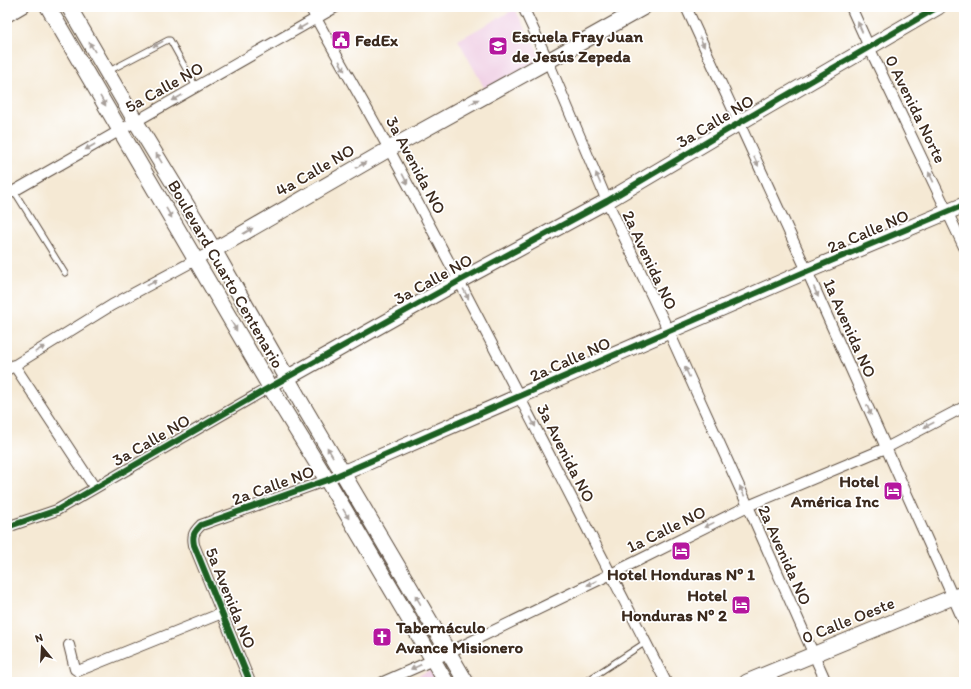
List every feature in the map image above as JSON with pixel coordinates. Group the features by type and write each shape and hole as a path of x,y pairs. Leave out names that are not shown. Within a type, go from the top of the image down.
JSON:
{"street":[{"path":"7,16 24,7"},
{"name":"Boulevard Cuarto Centenario","path":"48,7 270,387 327,480 446,682"},
{"name":"Boulevard Cuarto Centenario","path":"69,7 136,122 214,250 302,404 466,682"},
{"name":"3a Avenida NO","path":"310,7 389,149 459,280 666,682"},
{"name":"5a Calle NO","path":"10,193 336,7"},
{"name":"2a Avenida NO","path":"523,7 548,61 607,201 669,332 826,682"},
{"name":"4a Calle NO","path":"10,367 112,305 214,250 389,149 644,7"},
{"name":"1a Avenida NO","path":"686,7 886,448 959,596 964,622"},
{"name":"0 Avenida Norte","path":"851,7 964,247"},
{"name":"3a Calle NO","path":"7,527 57,510 459,280 607,201 938,7"},
{"name":"2a Calle NO","path":"201,525 327,480 807,271 964,205"},
{"path":"10,367 95,488"},
{"name":"1a Calle NO","path":"383,682 433,660 748,506 886,448 964,407"},
{"name":"5a Avenida NO","path":"201,525 194,534 194,545 250,682"},
{"name":"0 Calle Oeste","path":"747,682 959,596"},
{"path":"68,645 75,669 78,671 222,613"}],"lane":[{"path":"107,72 170,40 196,87"},
{"path":"10,193 65,273"},
{"path":"585,682 646,642"}],"shaded area":[{"name":"Escuela Fray Juan de Jesús Zepeda","path":"515,9 539,53 538,60 485,89 458,40"},
{"path":"430,670 436,682 405,682"}],"cycle path":[{"path":"7,527 57,510 270,387 459,281 607,201 938,7"},
{"path":"250,682 194,545 194,534 201,525 327,480 807,271 964,205"}],"place":[{"name":"FedEx","path":"341,40"},
{"name":"Escuela Fray Juan de Jesús Zepeda","path":"498,46"},
{"name":"Hotel América Inc","path":"893,491"},
{"name":"Hotel Honduras Nº 1","path":"681,551"},
{"name":"Hotel Honduras Nº 2","path":"741,605"},
{"name":"Tabernáculo Avance Misionero","path":"382,637"}]}
